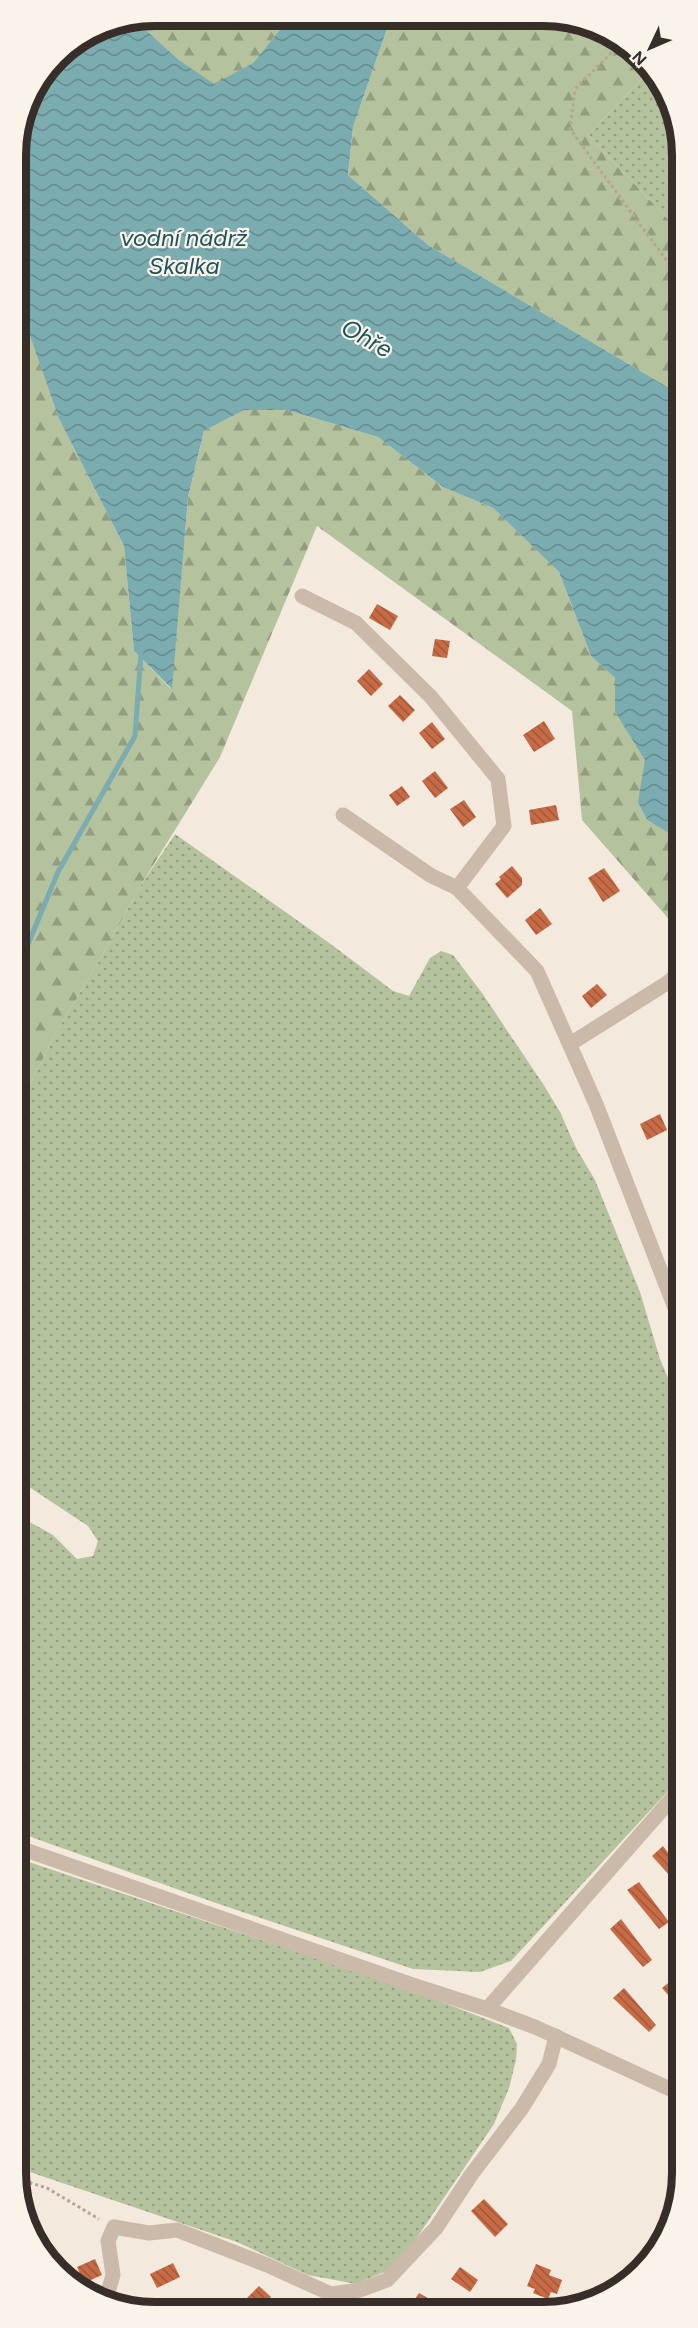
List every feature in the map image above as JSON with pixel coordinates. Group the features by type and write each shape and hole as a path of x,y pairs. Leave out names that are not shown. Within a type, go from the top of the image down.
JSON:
{"street":[{"path":"302,596 356,623 431,697 498,779 504,826 458,888"},
{"path":"343,815 430,875 458,888 537,971 596,1104 672,1300"},
{"path":"570,1044 672,979"},
{"path":"487,2009 672,1798"},
{"path":"26,1850 487,2009 556,2036 672,2090"},
{"path":"108,2294 113,2275 108,2241 114,2227 149,2233 177,2230 267,2265 331,2294 360,2290 387,2280 436,2228 471,2175 522,2108 549,2064 556,2036"}],"path":[{"path":"616,48 575,89 570,129 672,268"},
{"path":"27,2182 47,2188 114,2227"}],"green space":[{"path":"283,26 253,63 214,85 179,60 142,27"},
{"path":"388,26 560,27 585,32 620,51 620,78 642,78 588,135 672,224 672,390 428,245 348,175 353,127"},
{"path":"642,78 647,78 663,105 670,130 672,224 588,135"},
{"path":"26,325 59,419 124,546 134,651 171,689 188,497 204,431 244,410 287,410 378,437 443,487 493,508 559,572 591,656 615,678 615,712 646,760 639,802 647,820 672,834 672,923 582,820 572,711 317,526 220,757 141,885 58,1029 26,1092"},
{"path":"175,834 393,991 409,996 430,958 441,951 453,955 482,993 545,1087 595,1180 640,1292 660,1359 672,1387 672,1787 511,1961 480,1972 413,1969 216,1903 26,1835 26,1520 53,1535 77,1559 93,1556 98,1541 88,1526 26,1485 26,1092 58,1029 141,885"},
{"path":"26,1861 416,1992 509,2028 517,2044 516,2060 509,2088 494,2124 416,2239 389,2270 356,2284 308,2275 237,2242 26,2171"}],"water":[{"name":"vodní nádrž Skalka","path":"283,26 388,26 353,127 348,175 428,245 672,390 672,835 647,820 638,802 645,760 615,712 615,678 591,656 559,572 493,508 443,487 378,437 287,410 244,410 204,431 188,497 172,689 134,651 124,546 59,419 26,326 26,146 30,121 43,90 63,63 83,47 105,35 121,30 142,27 179,60 214,84 253,63"}],"building":[{"path":"377,604 398,616 390,630 369,618"},
{"path":"435,639 450,641 447,658 432,656"},
{"path":"369,669 383,684 371,696 357,681"},
{"path":"400,695 415,710 403,722 388,706"},
{"path":"544,721 555,739 534,752 523,735"},
{"path":"432,722 445,739 432,749 419,733"},
{"path":"435,771 448,788 435,798 422,781"},
{"path":"402,786 410,797 397,806 389,795"},
{"path":"464,800 476,817 463,827 450,809"},
{"path":"556,805 559,820 531,825 529,810"},
{"path":"512,866 522,878 522,885 507,898 495,884 501,879 499,877"},
{"path":"604,868 620,891 603,902 588,878"},
{"path":"540,908 552,924 536,935 525,920"},
{"path":"597,984 607,995 591,1008 582,996"},
{"path":"660,1114 667,1130 647,1140 640,1124"},
{"path":"663,1846 672,1858 672,1878 652,1856"},
{"path":"639,1882 669,1922 659,1929 627,1890"},
{"path":"621,1919 652,1960 643,1967 610,1929"},
{"path":"672,1980 672,1999 662,1988"},
{"path":"624,1988 656,2025 649,2032 613,1998"},
{"path":"484,2199 508,2224 495,2237 471,2211"},
{"path":"95,2259 102,2275 86,2282 77,2267"},
{"path":"173,2263 180,2277 157,2288 150,2274"},
{"path":"536,2264 551,2270 549,2275 562,2280 557,2294 551,2292 548,2299 533,2293 535,2289 527,2286"},
{"path":"460,2267 478,2280 470,2292 451,2279"},
{"path":"259,2286 271,2297 266,2302 251,2302 247,2298"},
{"path":"419,2293 431,2300 430,2302 413,2302"}],"waterway":[{"path":"26,949 58,872 135,736 141,653"}],"water label":[{"name":"Ohře","path":"367,338"}]}
